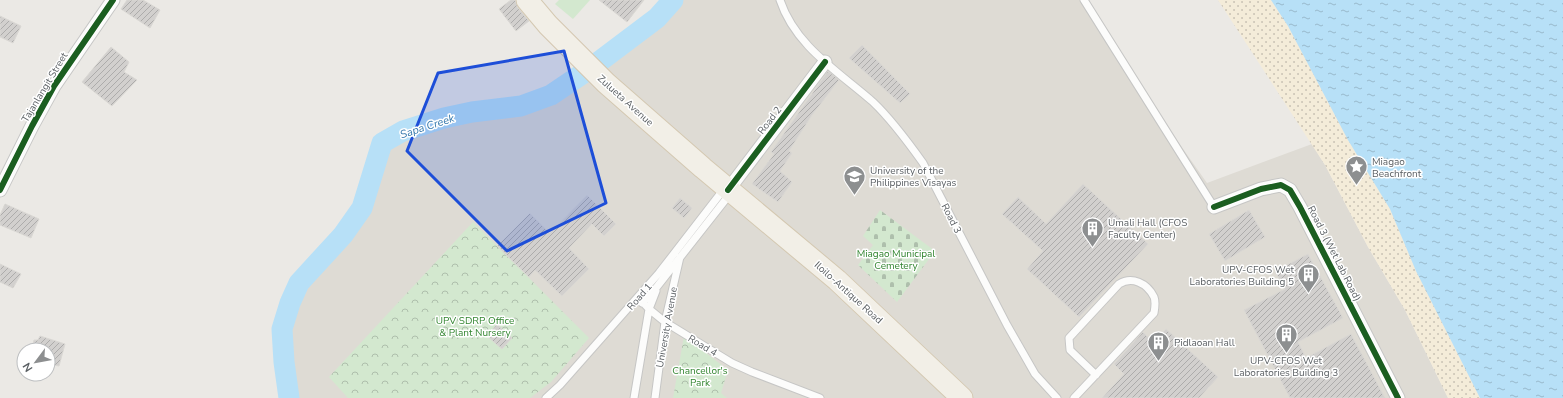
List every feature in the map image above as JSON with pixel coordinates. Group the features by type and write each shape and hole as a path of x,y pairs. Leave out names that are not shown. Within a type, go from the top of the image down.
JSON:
{"main road":[{"name":"Zulueta Avenue","path":"527,0 548,26 606,83 728,190"},
{"name":"Iloilo-Antique Road","path":"728,190 837,280 962,398"}],"street":[{"name":"Tajanlangit Street","path":"0,190 54,86 113,0"},
{"name":"Road 2","path":"728,190 825,62"},
{"name":"Road 3 (Wet Lab Road)","path":"1214,207 1268,188 1282,185 1290,190 1398,398"}],"lane":[{"name":"Road 3","path":"780,0 788,20 800,37 825,62 873,103 910,144 923,163 1021,350 1035,374 1057,398"},
{"path":"1084,0 1214,207"},
{"name":"Road 1","path":"640,300 656,288 728,190"},
{"name":"Road 1","path":"546,398 640,300 659,274 728,190"},
{"name":"University Avenue","path":"655,398 665,322 680,257"},
{"name":"University Avenue","path":"634,398 648,309 656,288 659,274"},
{"path":"1074,398 1096,375 1154,313 1156,304 1154,297 1146,287 1136,280 1126,280 1119,284 1069,338 1070,350 1096,375"},
{"name":"Road 4","path":"640,300 648,309 665,322 732,362 752,372 820,398"}],"highlighted area":[{"path":"564,51 606,203 507,251 407,151 438,73"}],"shaded area":[{"name":"University of the Philippines Visayas","path":"673,0 1080,0 1207,183 1312,144 1325,165 1368,247 1405,310 1448,398 289,398 284,362 282,329 290,303 299,283 343,235 362,208 382,143 403,131 444,118 472,112 521,106 551,95 588,70 657,18"}],"green space":[{"path":"559,0 590,0 573,19 555,4"},
{"name":"Miagao Municipal Cemetery","path":"880,210 935,251 897,302 858,265 873,245 863,236"},
{"name":"UPV SDRP Office & Plant Nursery","path":"473,222 589,338 551,382 530,398 348,398 329,377"},
{"name":"Chancellor's Park","path":"684,336 728,370 721,393 727,398 673,398"}],"sand":[{"name":"Miagao Beachfront","path":"1218,0 1271,0 1288,26 1348,140 1390,209 1416,271 1480,398 1448,398 1405,310 1368,247 1325,165"}],"water":[{"path":"1271,0 1563,0 1563,398 1480,398 1416,271 1390,209 1348,140 1288,26"}],"building":[{"path":"127,0 143,0 160,10 150,28 121,9"},
{"path":"511,0 515,0 518,8 529,21 516,31 499,9"},
{"path":"599,0 644,0 627,22"},
{"path":"0,16 21,26 13,43 0,37"},
{"path":"862,45 910,94 900,103 849,58"},
{"path":"111,47 129,62 124,72 137,80 112,106 82,82"},
{"path":"828,71 839,80 812,115 789,151 792,153 780,171 792,182 778,202 752,184 774,154 771,152"},
{"name":"Umali Hall (CFOS Faculty Center)","path":"1083,184 1148,244 1079,317 1027,269 1043,251 1002,214 1018,197 1046,224"},
{"path":"587,195 616,224 604,236 592,224 569,248 589,269 562,296 535,270 529,277 497,246 530,213 550,233"},
{"path":"680,198 692,208 684,218 672,208"},
{"path":"5,204 39,219 31,238 0,225 0,215"},
{"path":"1249,210 1265,237 1225,261 1209,234"},
{"path":"1308,254 1343,318 1298,342 1306,358 1351,334 1385,398 1290,398 1244,310 1285,289 1275,271"},
{"path":"0,264 21,274 13,288 0,282"},
{"path":"497,324 512,338 502,349 487,336"},
{"name":"Pidlaoan Hall","path":"1166,329 1218,377 1199,398 1102,398 1124,374 1114,364 1143,332 1153,342"},
{"path":"40,336 65,344 59,366 56,365 56,342 34,342 34,340 38,340"}],"waterway":[{"name":"Sapa Creek","path":"289,398 284,362 282,329 290,303 299,283 343,235 362,208 382,143 403,131 444,118 472,112 521,106 551,95 588,70 657,18 673,0"}],"cycle path":[{"path":"0,190 54,86 113,0"},
{"path":"728,190 825,62"},
{"path":"1214,207 1261,189 1281,185 1290,190 1398,398"}],"place":[{"name":"Miagao Beachfront","path":"1357,186"},
{"name":"University of the Philippines Visayas","path":"854,196"},
{"name":"Umali Hall (CFOS Faculty Center)","path":"1092,248"},
{"name":"UPV-CFOS Wet Laboratories Building 5","path":"1309,294"},
{"name":"UPV-CFOS Wet Laboratories Building 3","path":"1286,354"},
{"name":"Pidlaoan Hall","path":"1159,362"}]}
